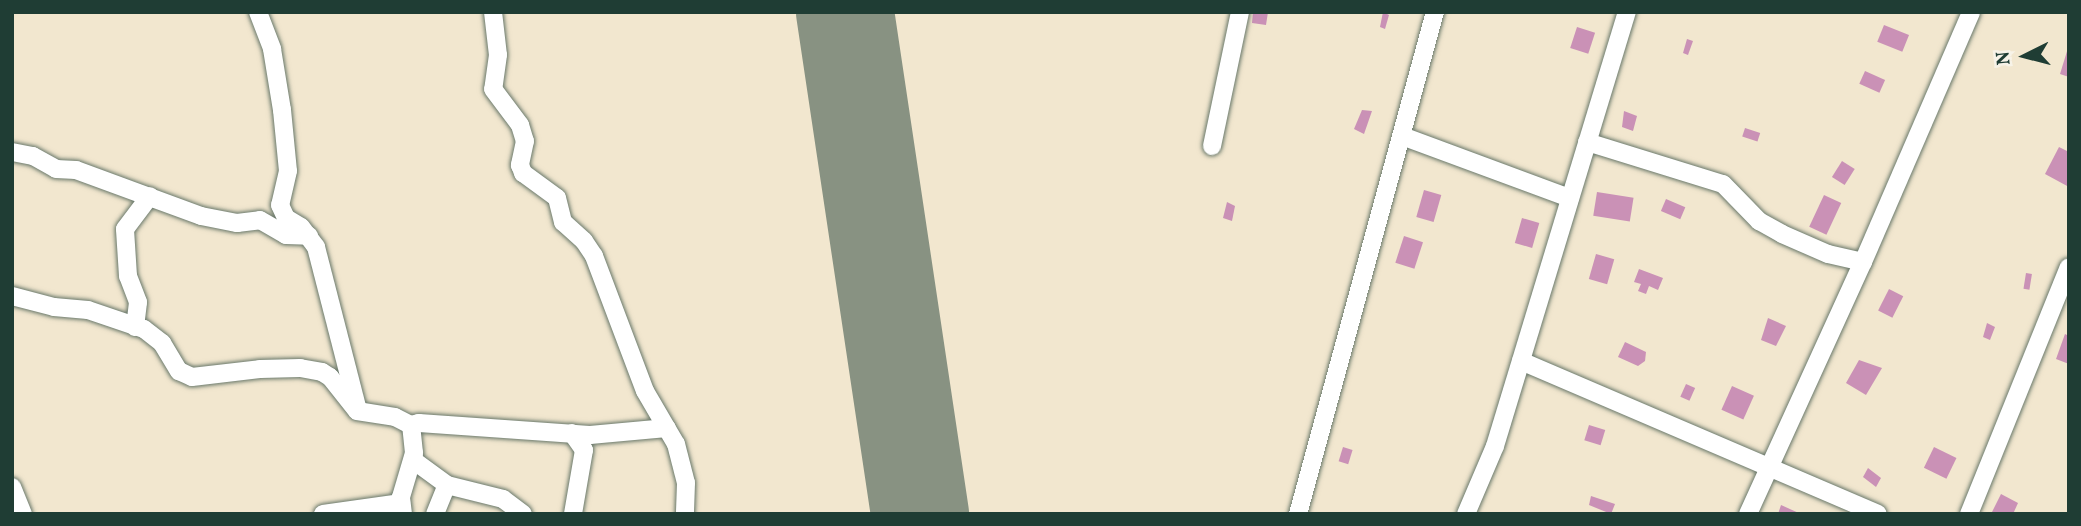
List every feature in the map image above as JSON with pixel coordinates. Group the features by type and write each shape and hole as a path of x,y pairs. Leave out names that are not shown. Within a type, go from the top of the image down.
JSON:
{"street":[{"path":"258,12 272,49 282,110 288,171 280,205 286,218 309,236 316,247 358,411"},
{"path":"493,12 498,55 493,89 520,125 525,141 520,165 523,173 557,198 567,229 589,247 645,391 667,428 684,469 685,514"},
{"path":"1212,146 1240,12"},
{"path":"1298,514 1435,12"},
{"path":"1466,514 1495,446 1627,12"},
{"path":"1748,514 1863,262 1971,12"},
{"path":"1402,136 1570,198"},
{"path":"1587,142 1723,184 1759,221 1828,254 1863,262"},
{"path":"12,152 33,156 56,169 76,170 201,216 237,223 260,220 286,235 309,236"},
{"path":"135,327 138,302 128,276 125,229 150,196"},
{"path":"1969,514 2069,267"},
{"path":"12,296 54,307 88,310 155,335 179,371 191,377 224,371 313,370 330,377 358,411 395,417 411,425 419,423 582,439 667,428"},
{"path":"1521,361 1878,514"},
{"path":"323,514 402,508 413,460 411,425"},
{"path":"573,514 582,439"},
{"path":"413,460 447,485 503,499 523,514"},
{"path":"435,514 447,485"},
{"path":"12,486 23,514"}],"building":[{"path":"1253,12 1268,12 1266,25 1252,23"},
{"path":"1383,12 1389,15 1385,29 1380,27"},
{"path":"1884,25 1909,35 1902,52 1877,42"},
{"path":"1577,27 1595,33 1588,54 1570,48"},
{"path":"1687,39 1693,41 1688,55 1683,53"},
{"path":"2069,48 2069,77 2060,74"},
{"path":"1865,71 1885,80 1879,93 1859,84"},
{"path":"1362,110 1372,111 1364,134 1354,129"},
{"path":"1624,111 1637,116 1633,131 1622,127"},
{"path":"1745,128 1760,133 1757,142 1742,137"},
{"path":"2059,147 2069,152 2069,187 2045,174"},
{"path":"1842,161 1855,169 1845,185 1832,177"},
{"path":"1424,190 1441,195 1434,222 1416,217"},
{"path":"1597,192 1634,198 1630,221 1593,216"},
{"path":"1824,195 1841,203 1826,235 1809,227"},
{"path":"1666,199 1685,207 1680,219 1661,211"},
{"path":"1227,202 1235,206 1232,221 1223,218"},
{"path":"1522,218 1539,223 1532,248 1515,243"},
{"path":"1404,236 1423,242 1414,269 1395,263"},
{"path":"1596,254 1614,259 1607,284 1589,279"},
{"path":"1639,269 1663,278 1658,290 1649,286 1646,294 1638,291 1641,284 1634,282"},
{"path":"2026,273 2032,274 2029,290 2023,289"},
{"path":"1889,289 1903,296 1892,318 1878,310"},
{"path":"1768,318 1786,326 1776,346 1761,340"},
{"path":"1987,323 1995,327 1990,340 1983,337"},
{"path":"2065,334 2069,336 2069,364 2056,359"},
{"path":"1625,342 1646,352 1645,361 1638,366 1618,357"},
{"path":"1859,360 1882,368 1866,395 1846,383"},
{"path":"1686,384 1695,388 1689,401 1680,397"},
{"path":"1732,386 1754,396 1743,420 1721,410"},
{"path":"1589,425 1605,430 1601,445 1584,440"},
{"path":"1343,447 1353,450 1348,464 1339,461"},
{"path":"1934,447 1956,458 1946,479 1924,468"},
{"path":"1868,468 1881,478 1876,487 1863,477"},
{"path":"2001,494 2018,503 2013,514 1991,514"},
{"path":"1591,496 1615,504 1611,514 1589,505"},
{"path":"1781,505 1801,514 1778,514"}],"runway":[{"path":"845,12 920,514"}]}
